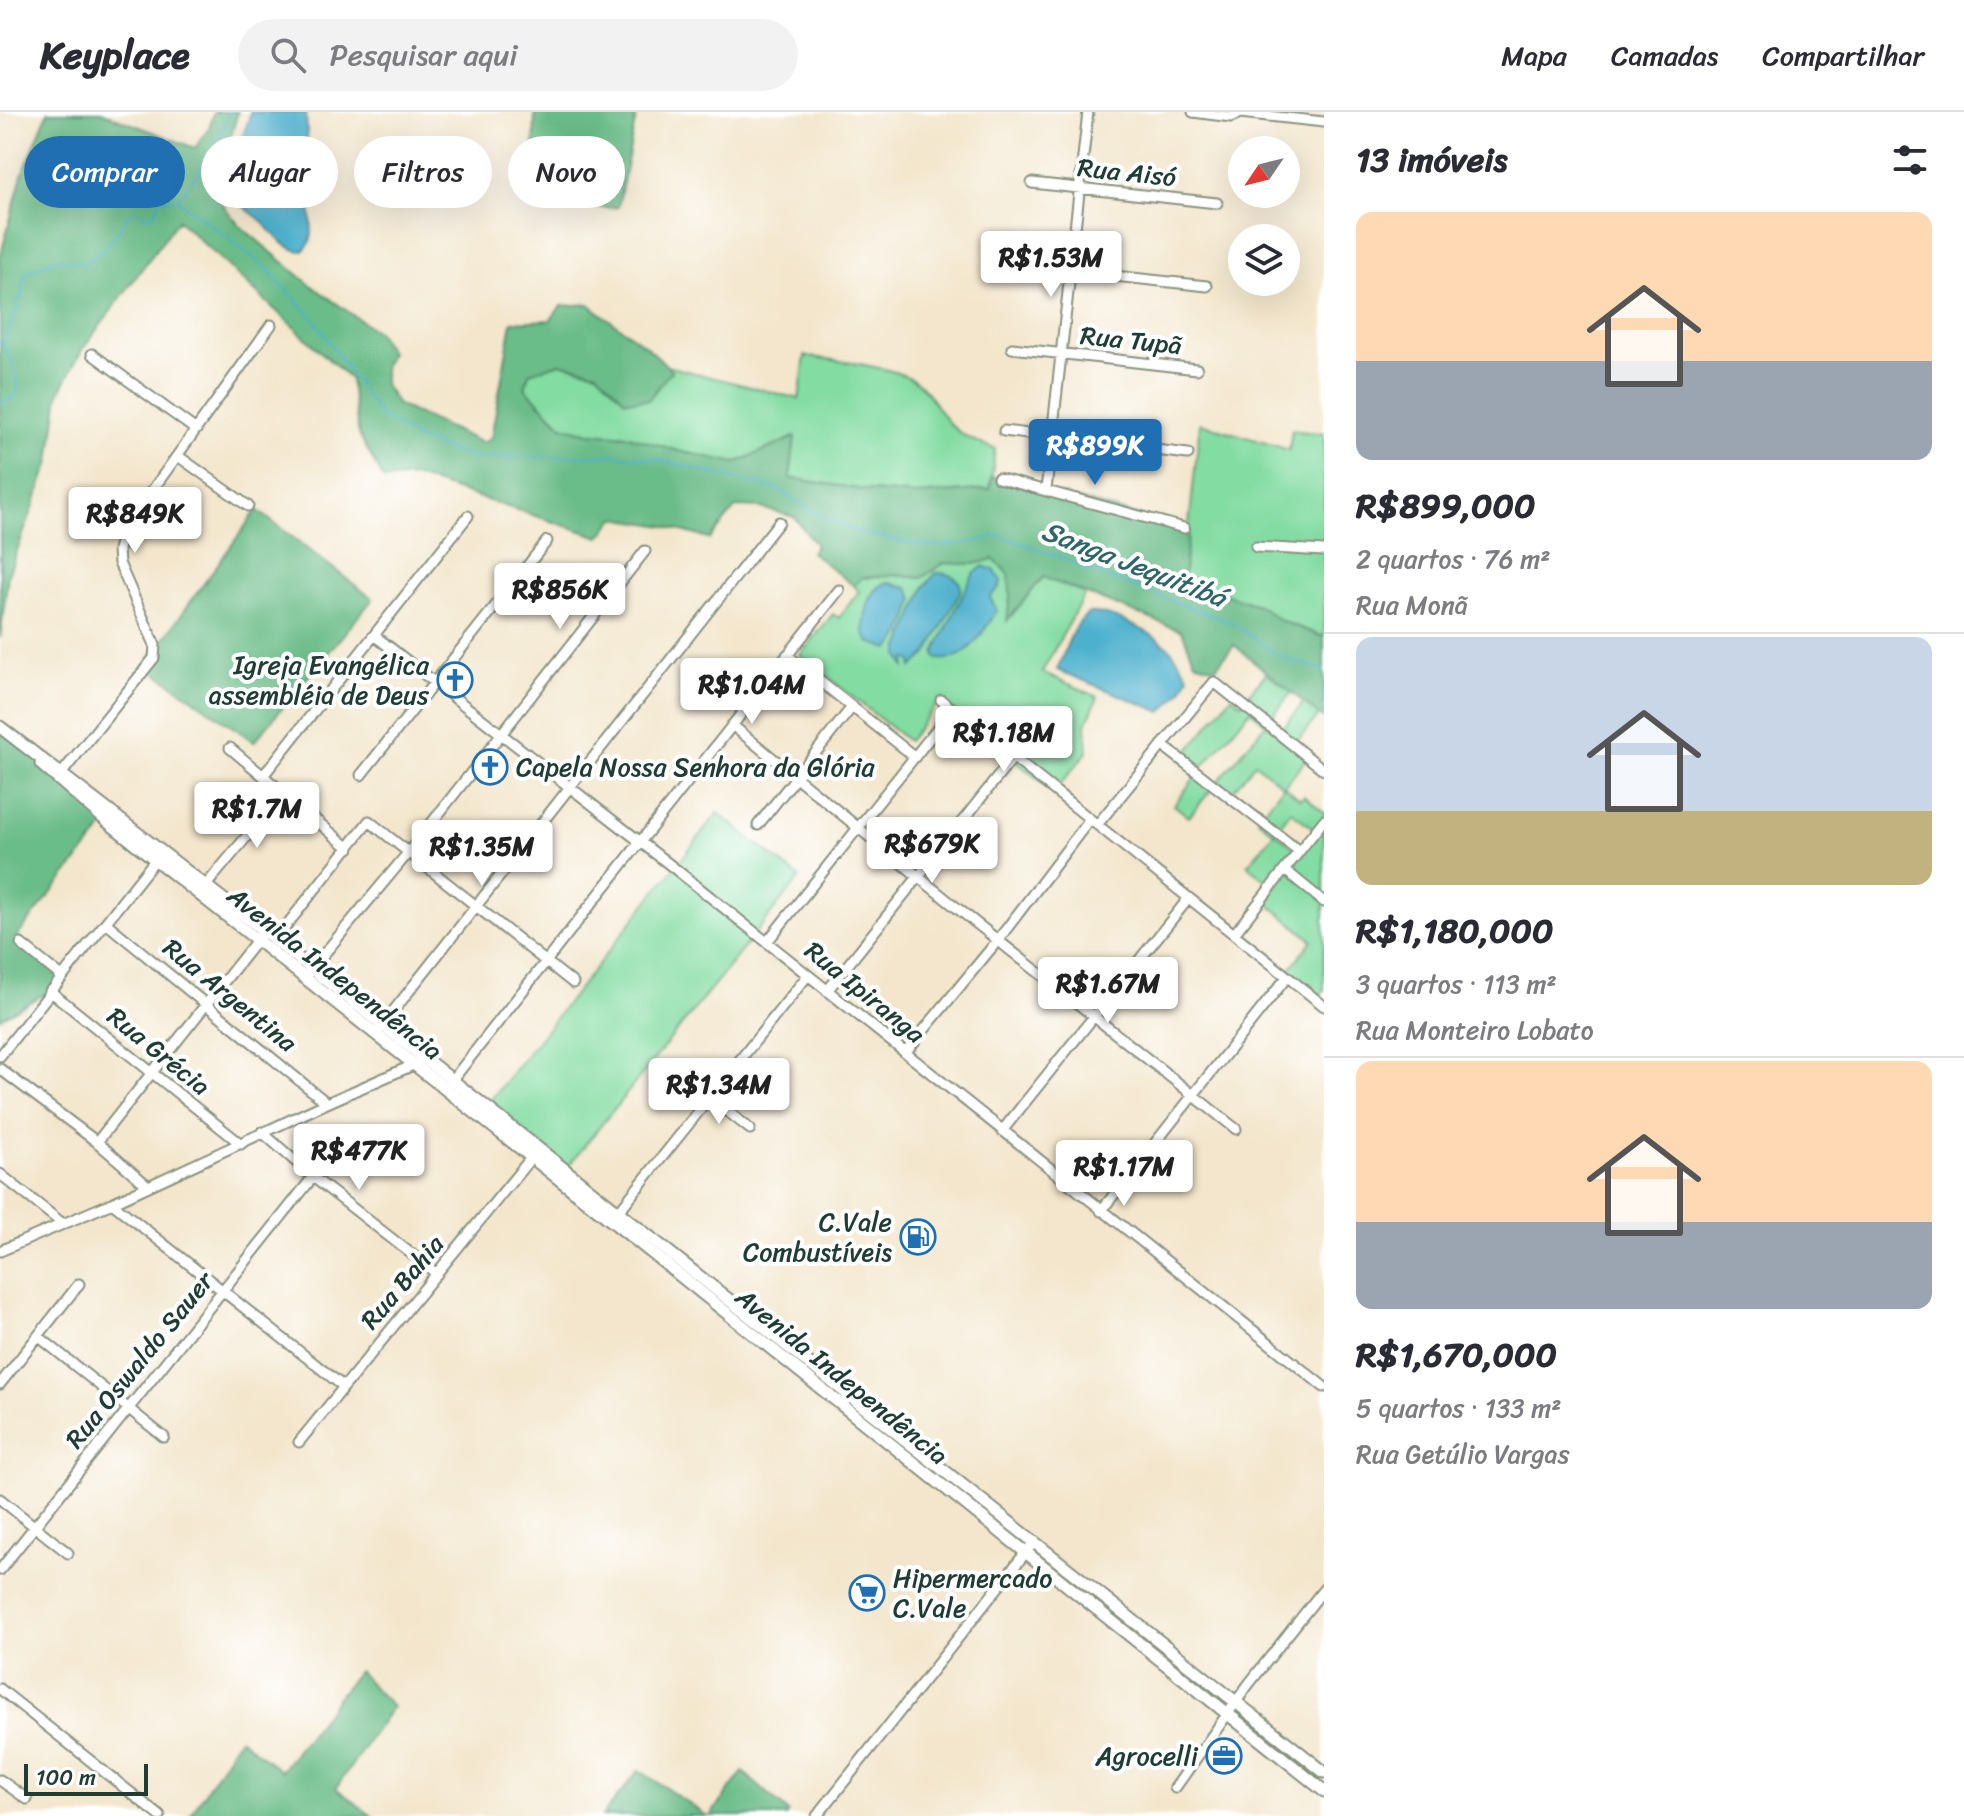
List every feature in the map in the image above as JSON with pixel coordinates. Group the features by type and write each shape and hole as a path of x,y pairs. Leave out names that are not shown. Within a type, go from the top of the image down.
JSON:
{"main road":[{"path":"0,727 20,743"},
{"name":"Avenida Independência","path":"20,743 62,773 138,839"},
{"name":"Avenida Independência","path":"20,743 52,776 261,935 1140,1634 1235,1702 1324,1772"},
{"name":"Avenida Independência","path":"261,935 275,940 308,973"},
{"name":"Avenida Independência","path":"1140,1634 1228,1714 1324,1791"}],"street":[{"path":"1046,490 1088,112"},
{"path":"1193,112 1231,117 1240,113 1319,118"},
{"name":"Rua Aisó","path":"1032,183 1217,203"},
{"path":"1021,266 1207,286"},
{"path":"62,773 154,658 155,645 119,563 118,550 123,531 271,325"},
{"name":"Rua Tupã","path":"1012,348 1197,369"},
{"path":"92,354 196,430"},
{"path":"1004,431 1188,454"},
{"path":"178,456 248,506"},
{"path":"998,478 1184,528"},
{"path":"263,776 468,516"},
{"path":"379,1030 779,522"},
{"path":"361,775 547,541"},
{"path":"1256,547 1324,551"},
{"path":"308,973 408,853 645,551"},
{"path":"449,1085 839,590"},
{"name":"Rua Ipiranga","path":"375,636 641,842 1324,1387"},
{"path":"787,655 915,757"},
{"path":"905,1053 1093,822 1214,682 1324,770"},
{"path":"941,700 1324,1006"},
{"path":"758,825 852,707"},
{"path":"767,942 952,710"},
{"path":"732,725 1236,1129"},
{"path":"1162,745 1299,851"},
{"path":"230,748 349,848"},
{"path":"827,991 1012,759"},
{"path":"203,890 283,793"},
{"path":"1234,934 1324,820"},
{"path":"275,940 369,821 573,983"},
{"path":"0,1056 159,855"},
{"path":"1285,870 1324,902"},
{"path":"1002,1131 1189,898"},
{"name":"Rua Argentina","path":"106,923 327,1103"},
{"path":"97,1142 261,935"},
{"path":"21,944 62,977"},
{"path":"615,1217 808,975"},
{"path":"1101,1211 1287,977"},
{"name":"Rua Grécia","path":"50,991 241,1144"},
{"path":"0,1251 420,1062"},
{"path":"671,1067 750,1129"},
{"path":"0,1069 97,1142 148,1186"},
{"path":"262,1132 313,1177 437,1274"},
{"name":"Rua Bahia","path":"299,1442 535,1154"},
{"path":"0,1174 63,1224"},
{"name":"Rua Oswaldo Sauer","path":"0,1570 313,1177"},
{"path":"112,1203 344,1387"},
{"path":"0,1384 79,1284"},
{"path":"38,1336 164,1437"},
{"path":"0,1499 68,1553"},
{"path":"817,1816 1030,1547"},
{"path":"1175,1788 1235,1702 1324,1589"},
{"path":"0,1689 160,1816"},
{"path":"0,1781 27,1799"}],"green space":[{"path":"48,112 101,112 164,136 38,136"},
{"path":"214,112 238,112 231,136 203,136"},
{"path":"535,112 637,112 625,172 625,136 534,136"},
{"path":"201,139 201,208 225,208 239,225 308,283 378,333 390,352 384,367 384,385 398,405 482,443 491,438 512,322 550,320 561,306 589,304 643,344 671,371 648,400 625,400 597,372 560,363 529,373 525,388 562,426 589,433 629,436 678,451 736,463 795,437 790,478 916,495 990,489 992,477 1189,529 1183,580 1260,606 1279,620 1324,637 1324,719 1234,645 1215,668 1195,662 1182,631 1043,577 1007,621 1009,574 993,559 974,564 944,563 921,578 894,575 861,578 854,586 811,552 816,545 794,517 761,508 736,507 710,539 665,526 615,518 600,537 416,477 384,480 359,435 350,379 178,220 82,350 59,393 50,462 8,575 0,638 0,258 24,170 24,208 185,208 185,144 195,148"},
{"path":"805,356 888,370 917,383 956,430 995,449 990,489 916,495 789,478 794,437 736,463 678,451 629,436 589,433 562,426 525,388 528,373 560,363 597,372 625,400 671,372 667,366 799,399"},
{"path":"1200,423 1289,450 1292,430 1324,434 1324,637 1279,620 1260,606 1183,580"},
{"path":"257,510 373,599 254,742 145,665"},
{"path":"993,559 1009,574 1011,596 1008,619 1043,577 1085,594 1042,672 1098,697 1086,724 1088,751 1054,792 940,700 908,741 800,655 833,614 839,618 859,591 854,586 861,578 894,575 921,578 944,563 974,564"},
{"path":"1267,672 1292,692 1266,723 1279,733 1304,702 1319,715 1294,745 1308,757 1284,786 1300,799 1304,796 1324,812 1324,893 1320,898 1324,902 1324,991 1317,1000 1285,975 1312,940 1262,899 1272,885 1248,865 1274,833 1258,819 1283,786 1255,763 1228,797 1214,786 1189,817 1174,805 1198,773 1181,760 1232,696 1241,703","holes":["1250,711 1266,724 1215,785 1198,772","1291,811 1315,830 1299,851 1275,832"]},
{"path":"0,727 108,822 15,939 62,977 50,991 0,1018"},
{"path":"718,813 800,878 565,1170 485,1107"},
{"path":"358,1671 392,1707 336,1788 372,1816 190,1816 239,1738 281,1771"},
{"path":"639,1770 707,1816 602,1816"},
{"path":"743,1772 788,1812 786,1816 710,1816"}],"water":[{"path":"250,112 306,112 307,136 242,136"},
{"path":"246,208 311,208 310,243 303,251 291,248"},
{"path":"983,566 994,570 1001,581 990,597 997,611 966,651 949,659 938,659 935,654 937,648 969,582"},
{"path":"936,573 958,580 960,593 927,654 912,667 912,660 906,659 905,667 899,650 925,586"},
{"path":"888,582 908,588 914,599 902,633 889,649 869,642 864,634 866,611 872,597 881,585"},
{"path":"1089,613 1107,615 1140,629 1159,640 1175,655 1189,676 1181,692 1162,712 1057,670 1074,631"}],"waterway":[{"path":"0,403 14,398 17,391 15,370 2,343 19,305 26,274 56,258 86,263 108,246 128,216 137,210 145,216 153,216 161,199 177,199 215,147 228,112"},
{"name":"Sanga Jequitibá","path":"185,205 264,266 313,318 380,416 418,439 473,458 611,455 655,459 776,489 813,512 854,530 897,541 933,546 970,543 1000,535 1230,622 1283,658 1324,670"}],"place":[{"name":"Igreja Evangélica assembléia de Deus","path":"455,680"},
{"name":"Capela Nossa Senhora da Glória","path":"490,767"},
{"name":"C.Vale Combustíveis","path":"918,1237"},
{"name":"Hipermercado C.Vale","path":"867,1593"},
{"name":"Agrocelli","path":"1224,1756"}]}
